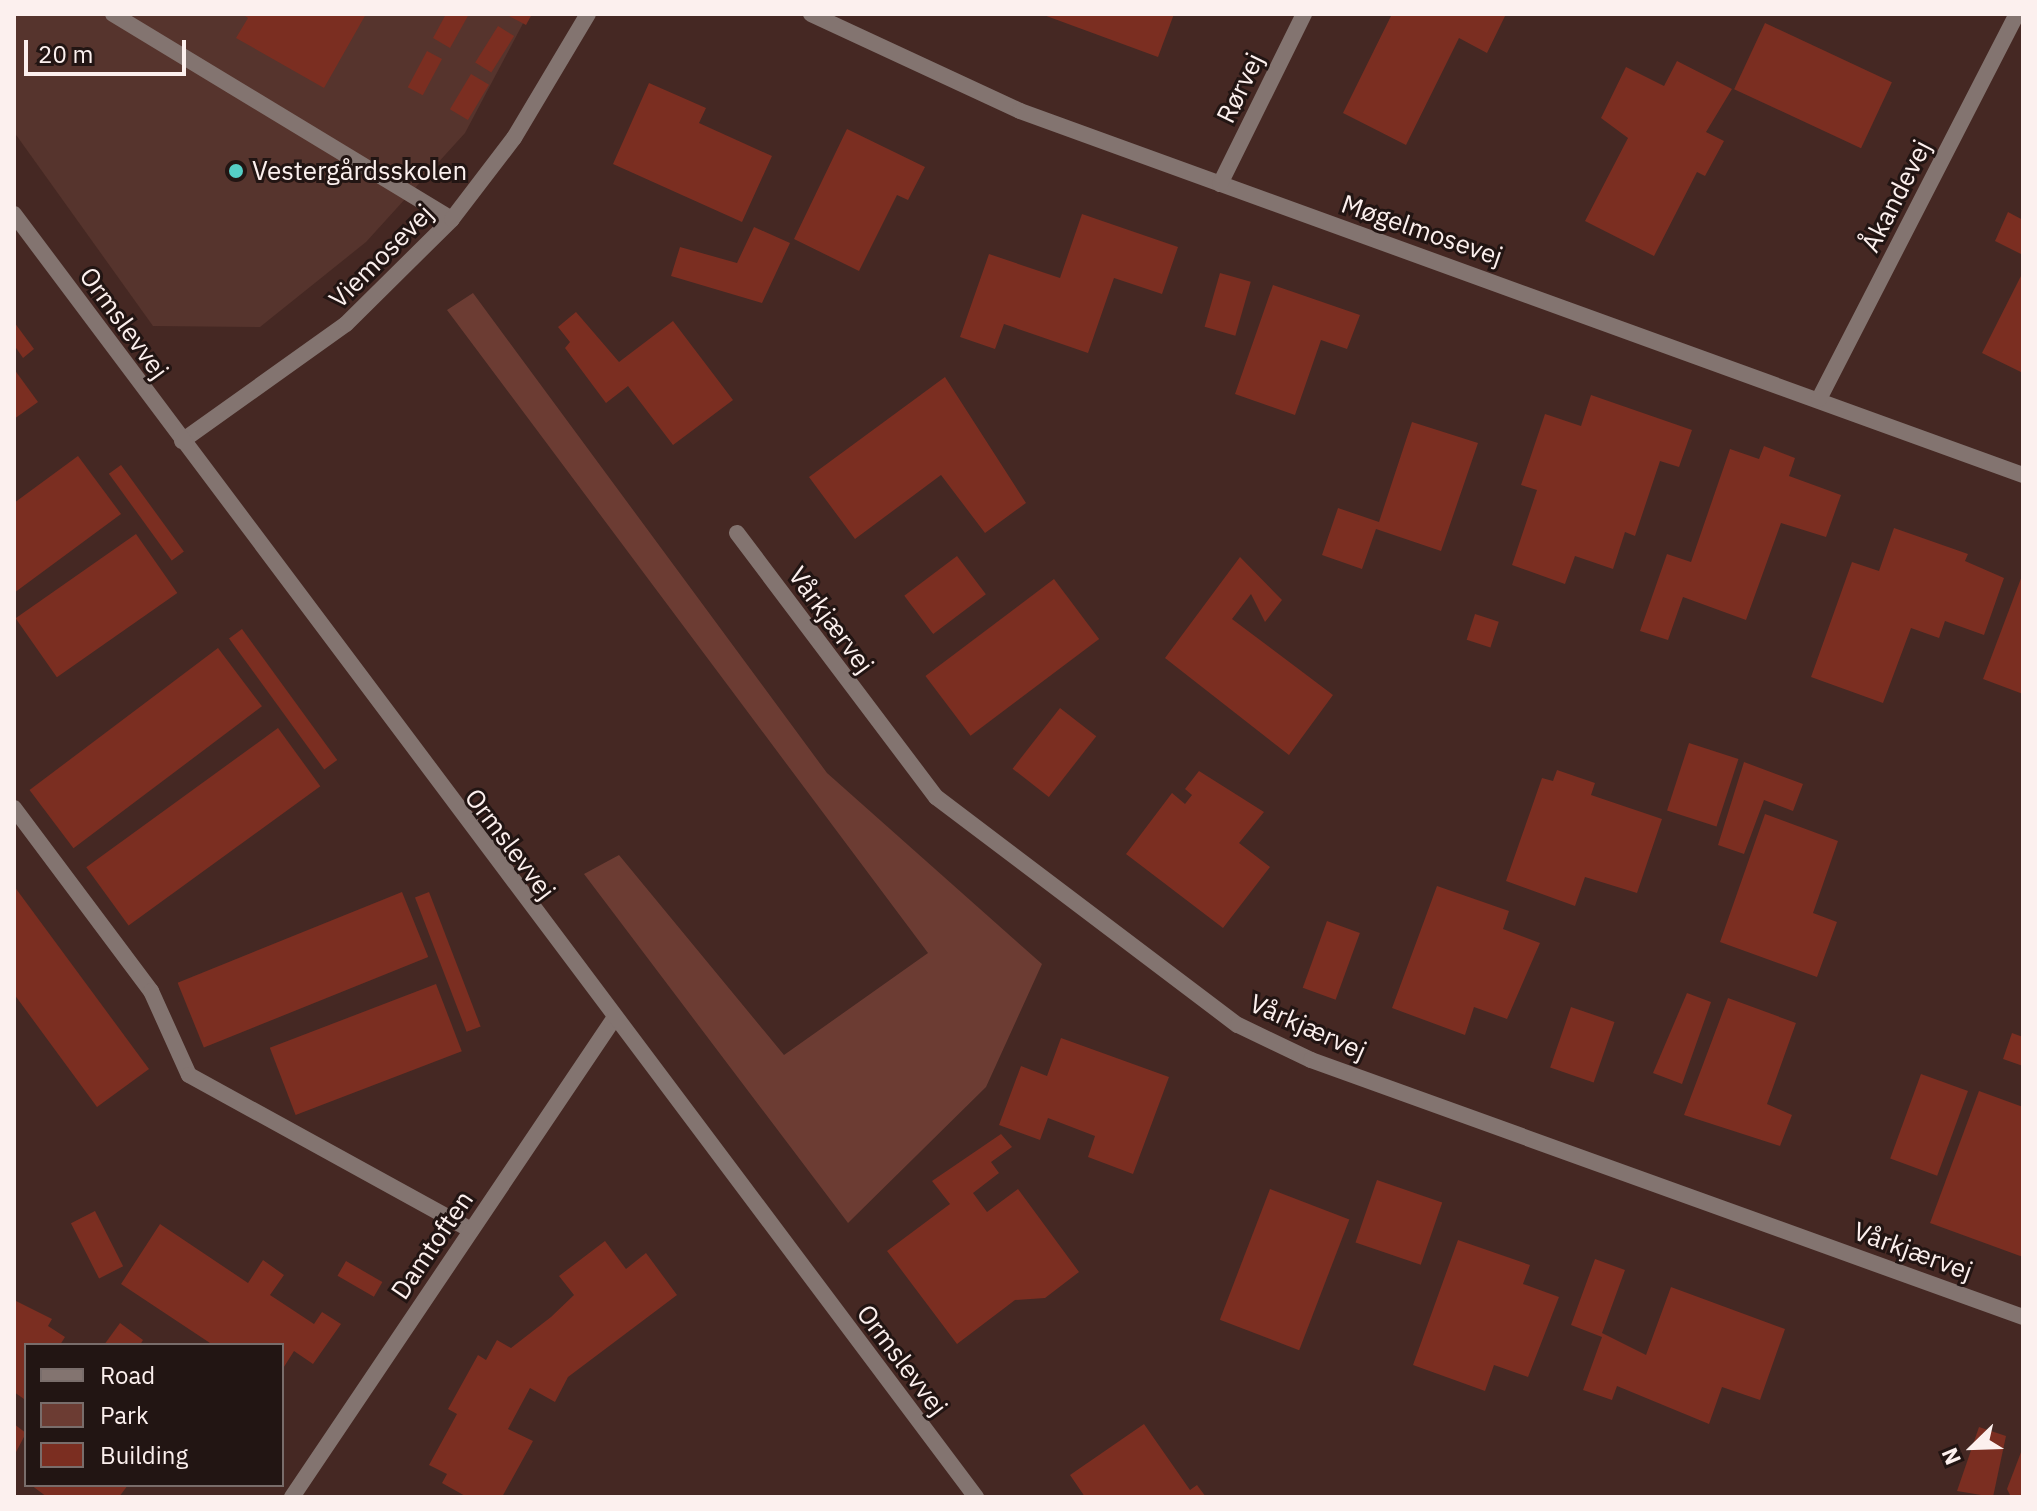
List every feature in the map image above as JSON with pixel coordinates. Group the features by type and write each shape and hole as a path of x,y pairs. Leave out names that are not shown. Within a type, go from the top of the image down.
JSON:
{"street":[{"path":"113,14 452,219"},
{"name":"Viemosevej","path":"182,441 346,324 452,219 514,138 588,14"},
{"name":"Møgelmosevej","path":"811,14 1020,111 2023,475"},
{"name":"Rørvej","path":"1220,184 1304,14"},
{"name":"Åkandevej","path":"1819,399 2017,14"},
{"name":"Ormslevvej","path":"14,214 613,1020 976,1497"},
{"name":"Vårkjærvej","path":"737,533 936,797 1238,1025 1311,1060 2023,1317"},
{"path":"14,808 151,991 189,1075 471,1230"},
{"name":"Damtoften","path":"292,1497 613,1020"}],"shaded area":[{"name":"Vestergårdsskolen","path":"14,14 528,14 465,133 366,242 260,327 153,326 14,132"}],"green space":[{"path":"473,293 827,773 1042,964 986,1087 848,1223 584,874 619,855 784,1055 928,953 447,310"}],"building":[{"path":"242,14 366,14 324,88 236,38 248,18"},
{"path":"446,14 469,14 450,48 433,38"},
{"path":"505,14 532,14 526,25"},
{"path":"1041,14 1174,14 1158,57"},
{"path":"1392,14 1506,14 1487,53 1459,38 1406,145 1343,113"},
{"path":"1765,23 1892,82 1861,148 1734,89"},
{"path":"498,26 514,36 491,73 475,62"},
{"path":"427,51 442,59 423,95 408,87"},
{"path":"1677,61 1732,89 1706,132 1724,141 1705,176 1697,172 1654,256 1585,221 1628,138 1601,118 1626,67 1664,86"},
{"path":"471,74 489,85 468,120 450,109"},
{"path":"649,83 706,108 699,123 772,156 742,222 613,164"},
{"path":"847,129 925,167 908,200 897,195 859,271 794,239"},
{"path":"2008,212 2023,220 2023,255 1995,241"},
{"path":"1082,214 1178,247 1162,294 1114,278 1088,353 1004,324 995,349 960,337 989,254 1060,278"},
{"path":"754,227 790,243 762,303 671,276 680,247 737,263"},
{"path":"2023,272 2023,373 1982,353"},
{"path":"1220,273 1251,282 1235,336 1205,327"},
{"path":"1273,285 1360,315 1347,349 1321,340 1295,415 1235,394"},
{"path":"576,312 619,362 673,321 733,400 673,445 628,386 606,403 565,348 570,342 558,327"},
{"path":"14,322 34,349 23,358 14,345"},
{"path":"14,369 38,402 14,419"},
{"path":"945,377 1026,503 985,533 941,475 855,539 809,477"},
{"path":"1591,395 1692,430 1679,467 1660,461 1635,536 1625,532 1613,569 1575,556 1565,584 1512,565 1537,490 1521,485 1545,414 1581,426"},
{"path":"1412,422 1478,443 1441,551 1376,529 1362,569 1322,555 1338,508 1379,522"},
{"path":"1764,446 1795,458 1789,476 1841,495 1826,537 1781,523 1746,620 1683,597 1668,640 1640,631 1667,554 1691,562 1730,449 1759,459"},
{"path":"78,456 121,514 14,593 14,503"},
{"path":"121,465 184,552 172,560 109,474"},
{"path":"1894,528 1968,554 1965,561 2004,578 1984,635 1945,621 1939,638 1911,628 1883,703 1811,677 1852,562 1879,571"},
{"path":"136,534 177,593 57,677 16,618"},
{"path":"957,556 986,594 933,634 904,596"},
{"path":"1240,557 1282,600 1265,622 1251,594 1232,619 1333,695 1289,755 1165,658"},
{"path":"2023,573 2023,694 1983,679"},
{"path":"1054,579 1099,639 971,736 925,676"},
{"path":"1475,614 1499,622 1490,647 1467,640"},
{"path":"242,629 337,760 324,769 229,638"},
{"path":"218,648 262,706 73,848 30,790"},
{"path":"1060,708 1096,736 1049,797 1013,769"},
{"path":"278,728 320,786 129,926 86,867"},
{"path":"1689,743 1738,759 1717,827 1667,811"},
{"path":"1744,762 1803,784 1793,811 1764,800 1744,854 1718,845"},
{"path":"1557,770 1595,783 1591,795 1662,819 1637,893 1585,877 1575,906 1506,881 1542,778 1553,781"},
{"path":"1199,771 1264,812 1239,843 1270,867 1223,928 1126,854 1172,793 1185,804 1192,795 1185,789"},
{"path":"1765,814 1838,841 1813,913 1837,922 1817,977 1720,942"},
{"path":"14,886 149,1069 97,1107 14,994"},
{"path":"1437,886 1509,911 1503,929 1540,943 1507,1019 1474,1007 1465,1035 1392,1008"},
{"path":"402,892 428,957 204,1048 178,983"},
{"path":"429,892 481,1026 467,1032 415,897"},
{"path":"1327,921 1360,933 1336,1000 1303,988"},
{"path":"436,984 462,1051 296,1115 270,1048"},
{"path":"1687,993 1711,1002 1682,1084 1653,1073"},
{"path":"1728,998 1796,1023 1767,1104 1792,1115 1780,1146 1684,1115"},
{"path":"1571,1007 1614,1022 1594,1082 1550,1068"},
{"path":"2012,1033 2023,1037 2023,1066 2003,1059"},
{"path":"1061,1038 1169,1077 1133,1174 1088,1157 1095,1136 1048,1118 1040,1140 999,1125 1021,1066 1047,1076"},
{"path":"1921,1074 1968,1091 1937,1176 1890,1159"},
{"path":"1979,1091 2023,1107 2023,1257 1930,1223"},
{"path":"1001,1134 1012,1147 991,1162 999,1173 973,1193 987,1212 1018,1189 1079,1272 1045,1298 1015,1300 957,1344 887,1251 950,1204 932,1181"},
{"path":"1377,1180 1442,1202 1421,1265 1356,1242"},
{"path":"1270,1189 1349,1219 1299,1350 1220,1320"},
{"path":"95,1211 123,1266 99,1279 71,1223"},
{"path":"160,1224 248,1283 263,1260 284,1275 270,1295 314,1324 322,1312 341,1324 313,1364 294,1351 284,1367 284,1343 210,1343 121,1284"},
{"path":"1458,1240 1530,1265 1523,1284 1559,1297 1528,1377 1494,1365 1485,1391 1413,1365"},
{"path":"605,1241 626,1269 646,1253 677,1295 568,1377 555,1402 530,1388 508,1429 533,1441 502,1497 467,1497 442,1483 447,1474 429,1465 457,1414 448,1409 478,1355 486,1360 497,1340 511,1348 551,1317 574,1295 559,1276"},
{"path":"1595,1259 1625,1270 1602,1333 1646,1355 1671,1287 1785,1329 1760,1400 1722,1387 1709,1424 1617,1386 1612,1400 1583,1390 1602,1337 1571,1325"},
{"path":"346,1261 382,1282 374,1297 338,1276"},
{"path":"14,1300 52,1319 48,1326 65,1337 61,1343 24,1343 24,1399 14,1392"},
{"path":"120,1323 143,1340 141,1343 105,1343"},
{"path":"14,1424 24,1432 24,1437 14,1456"},
{"path":"1144,1424 1190,1490 1197,1485 1206,1497 1085,1497 1070,1475"},
{"path":"1979,1427 2006,1436 1993,1497 1957,1491"},
{"path":"2023,1447 2023,1497 2011,1497 2007,1489"},
{"path":"34,1487 126,1487 119,1497 47,1497"}],"place":[{"name":"Vestergårdsskolen","path":"236,171"}]}
